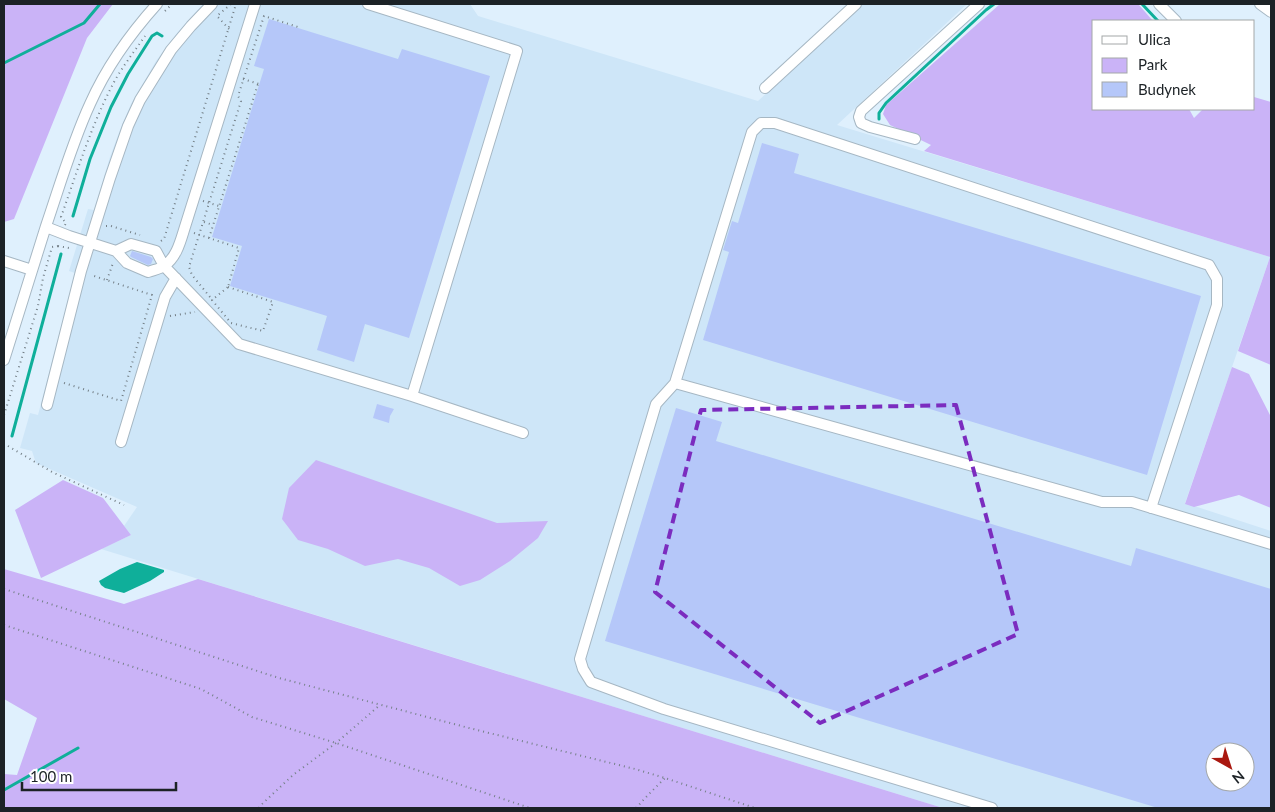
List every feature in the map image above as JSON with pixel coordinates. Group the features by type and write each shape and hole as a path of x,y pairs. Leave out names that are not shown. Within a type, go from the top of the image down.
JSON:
{"street":[{"path":"4,360 77,134 104,76 139,24 157,4"},
{"path":"47,405 81,271 122,144 140,100 171,50 212,4"},
{"path":"46,227 116,251 127,263 148,272 164,266 173,257 184,230 255,4"},
{"path":"368,4 517,51 412,396"},
{"path":"765,88 856,4"},
{"path":"915,139 861,123 861,110 979,4"},
{"path":"1159,4 1175,20"},
{"path":"1260,4 1271,12"},
{"path":"992,808 664,709 591,682 582,669 580,659 656,404 675,383 752,132 761,123 776,123 1209,265 1218,279 1217,305 1151,508"},
{"path":"116,251 132,244 156,251 164,266 208,304 239,344 412,396 523,433"},
{"path":"4,261 32,270"},
{"path":"121,442 164,297 176,278"},
{"path":"675,383 1102,502 1132,502 1271,544"}],"path":[{"path":"165,12 172,4"},
{"path":"229,29 217,16 231,4"},
{"path":"160,242 167,230 236,4"},
{"path":"228,287 273,302 263,332 231,323 208,304 192,275 190,270 191,262 241,101 238,96 264,16 301,28"},
{"path":"58,246 66,223 61,217 102,108 127,61 148,31"},
{"path":"210,238 258,84"},
{"path":"203,222 213,226"},
{"path":"96,224 111,226 142,236"},
{"path":"158,318 197,312 228,287 239,248 184,230"},
{"path":"4,415 38,306 52,247 76,249"},
{"path":"61,383 121,401 152,295 81,271"},
{"path":"8,446 52,472 124,505"},
{"path":"4,589 279,678 635,769 755,808"},
{"path":"4,625 201,689 252,717 530,808"},
{"path":"259,808 293,775 336,744 380,705"},
{"path":"636,808 666,778"}],"highlighted area":[{"path":"956,405 1018,634 820,723 655,592 701,410"}],"shaded area":[{"path":"203,4 470,4 478,16 758,101 863,4 967,4 837,125 1270,257 1185,503 1271,531 1271,808 943,808 101,549 131,535 124,526 137,507 36,463 32,451 20,448 30,413 38,415 75,273 69,271 88,209 94,210 120,130 131,104 156,61 177,33"},
{"path":"137,562 164,570 164,572 124,593 105,588 101,585 99,581"}],"green space":[{"path":"4,4 113,4 87,38 14,219 4,222"},
{"path":"1000,4 1139,5 1152,20 1092,20 1092,110 1190,110 1194,118 1202,110 1255,110 1255,97 1271,102 1271,365 1238,351 1270,257 924,151 931,145 890,125 883,114 886,105"},
{"path":"1232,367 1249,374 1271,417 1271,508 1239,495 1194,507 1185,504"},
{"path":"316,460 497,523 548,521 538,538 510,561 480,580 460,586 429,568 398,559 365,566 328,549 298,540 282,519 289,488"},
{"path":"63,480 103,498 131,535 41,578 15,510"},
{"path":"4,569 124,604 198,579 943,808 4,808 4,774 17,775 37,718 4,699"}],"building":[{"path":"269,19 398,59 402,49 490,76 409,338 365,324 354,362 317,350 327,316 230,286 242,246 212,237 264,69 254,66"},
{"path":"762,143 799,154 794,173 1201,296 1147,475 703,340 729,252 723,250 732,221 738,223"},
{"path":"132,251 151,257 153,259 151,264 148,265 131,257"},
{"path":"377,404 394,409 389,423 373,418"},
{"path":"676,408 722,422 716,441 1131,566 1136,548 1271,589 1271,808 1158,808 605,641"}],"waterway":[{"path":"4,63 84,23 100,4"},
{"path":"879,119 879,113 886,103 994,4"},
{"path":"1142,4 1157,20"},
{"path":"73,216 90,159 111,107 128,74 152,36 157,33 162,36"},
{"path":"12,436 61,254"},
{"path":"4,790 78,748"}]}
